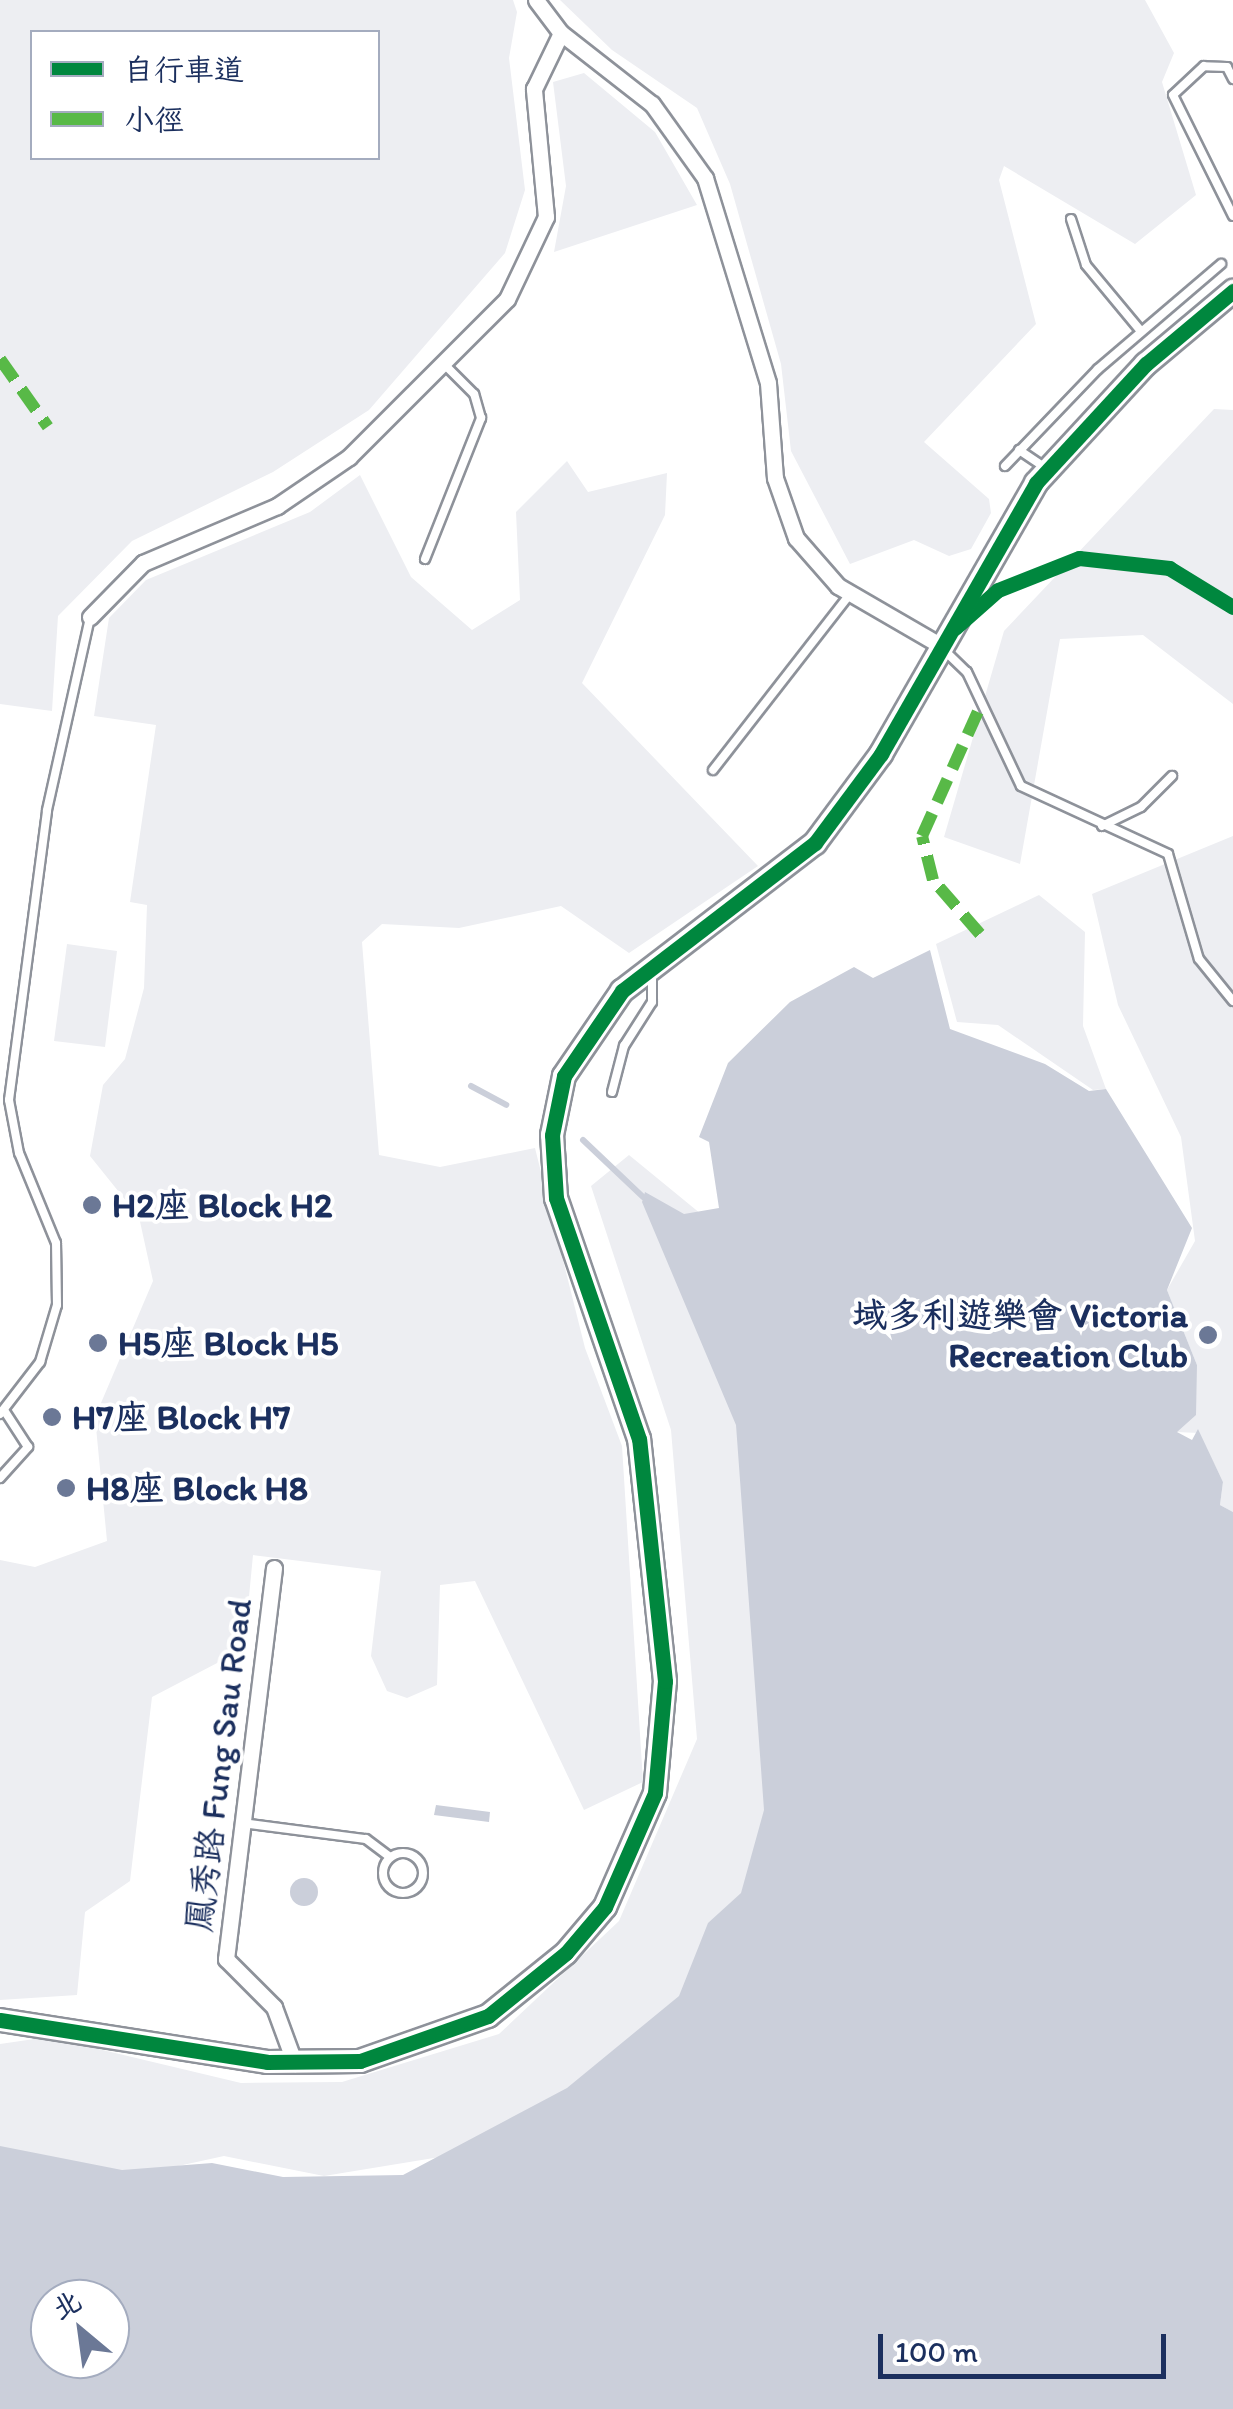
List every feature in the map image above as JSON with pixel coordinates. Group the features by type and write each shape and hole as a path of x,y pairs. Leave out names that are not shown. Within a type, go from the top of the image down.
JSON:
{"street":[{"path":"536,0 561,33 652,104 694,158 765,368 786,520 808,556 850,594 938,644"},
{"path":"90,618 143,563 314,483 444,365 507,299 538,246 549,186 534,89 561,33"},
{"path":"0,2020 294,2064 408,2050 512,2000 605,1907 649,1812 666,1705 645,1475 630,1406 562,1225 551,1150 575,1050 649,967 815,842 881,754 938,644 1048,470 1146,364 1233,291"},
{"name":"鳳秀路 Fung Sau Road","path":"274,1568 226,1960 274,2007 294,2064"}],"lane":[{"path":"1233,79 1227,67 1204,66 1173,96 1233,216"},
{"path":"1071,219 1086,265 1140,330"},
{"path":"1005,466 1140,330 1222,264"},
{"path":"425,560 481,418 474,394 444,365"},
{"path":"1020,450 1048,470"},
{"path":"712,770 850,594"},
{"path":"0,1478 28,1448 2,1412 40,1362 58,1305 56,1242 18,1154 10,1100 47,810 90,618"},
{"path":"938,644 967,672 1021,786 1168,854 1200,959 1233,1001"},
{"path":"1102,826 1141,808 1172,776"},
{"path":"612,1092 627,1039 652,1002 649,967"},
{"path":"242,1823 366,1839 390,1858 418,1861 415,1890 386,1886 390,1858"}],"shaded area":[{"path":"0,0 513,0 517,12 509,58 525,190 505,253 369,410 273,472 132,541 58,616 52,711 0,704"},
{"path":"560,0 1145,0 1174,53 1162,82 1196,195 1135,244 1004,166 999,180 1036,324 924,442 989,499 991,513 971,549 949,556 914,540 850,564 791,451 781,364 730,184 697,108 612,50"},
{"path":"584,73 655,132 697,205 554,252 566,186 553,82"},
{"path":"1214,409 1233,410 1233,704 1143,635 1060,639 1020,864 944,837 1004,631"},
{"path":"567,461 588,492 667,473 665,515 582,683 758,866 629,953 561,906 459,928 382,924 362,942 379,1155 440,1167 535,1148 585,1348 622,1446 643,1782 584,1810 475,1581 440,1585 437,1685 407,1698 387,1691 371,1656 381,1571 253,1555 244,1649 152,1697 130,1881 85,1912 77,1995 0,2000 0,1560 35,1567 107,1541 95,1417 153,1281 139,1217 90,1156 103,1085 125,1059 144,988 147,905 130,902 156,725 94,716 109,618 146,580 310,512 360,475 411,577 472,630 520,600 516,512"},
{"path":"1233,836 1233,1512 1220,1505 1223,1482 1199,1433 1176,1432 1197,1365 1167,1290 1195,1241 1181,1137 1118,1005 1092,894"},
{"path":"1039,895 1085,932 1083,1026 1106,1089 1093,1090 998,1025 957,1022 936,944"},
{"path":"67,944 117,951 105,1047 54,1041"},
{"path":"930,950 950,1029 1045,1064 1089,1091 1106,1089 1192,1228 1167,1290 1197,1365 1196,1415 1177,1432 1192,1440 1198,1429 1223,1482 1220,1505 1233,1512 1233,2409 0,2409 0,2146 122,2170 212,2163 283,2177 403,2175 567,2088 679,1996 708,1923 741,1893 764,1810 736,1425 642,1202 645,1192 684,1214 719,1208 709,1142 699,1137 728,1063 790,1002 854,967 873,978"},
{"path":"629,1155 712,1223 736,1305 786,1848 581,2134 324,2176 224,2156 137,2175 0,2150 0,2044 48,2037 241,2083 342,2082 499,2034 619,1921 697,1739 671,1430 591,1186"},
{"path":"436,1805 490,1812 489,1822 434,1815"},
{"path":"304,1878 314,1882 318,1892 314,1902 304,1906 294,1902 290,1892 294,1882"}],"waterway":[{"path":"471,1086 506,1105"},
{"path":"583,1140 643,1197"}],"marked path":[{"path":"0,359 48,427"},
{"path":"980,934 933,880 922,836 981,705"}],"cycle path":[{"path":"0,2020 267,2062 360,2061 488,2016 566,1953 605,1907 655,1793 665,1681 639,1439 556,1198 552,1135 564,1076 622,991 815,843 881,754 1036,483 1146,364 1233,291"},
{"path":"955,628 998,590 1079,558 1169,568 1233,607"}],"place":[{"name":"H2座 Block H2","path":"92,1205"},
{"name":"域多利遊樂會 Victoria Recreation Club","path":"1208,1335"},
{"name":"H5座 Block H5","path":"98,1343"},
{"name":"H7座 Block H7","path":"52,1417"},
{"name":"H8座 Block H8","path":"66,1488"}]}
